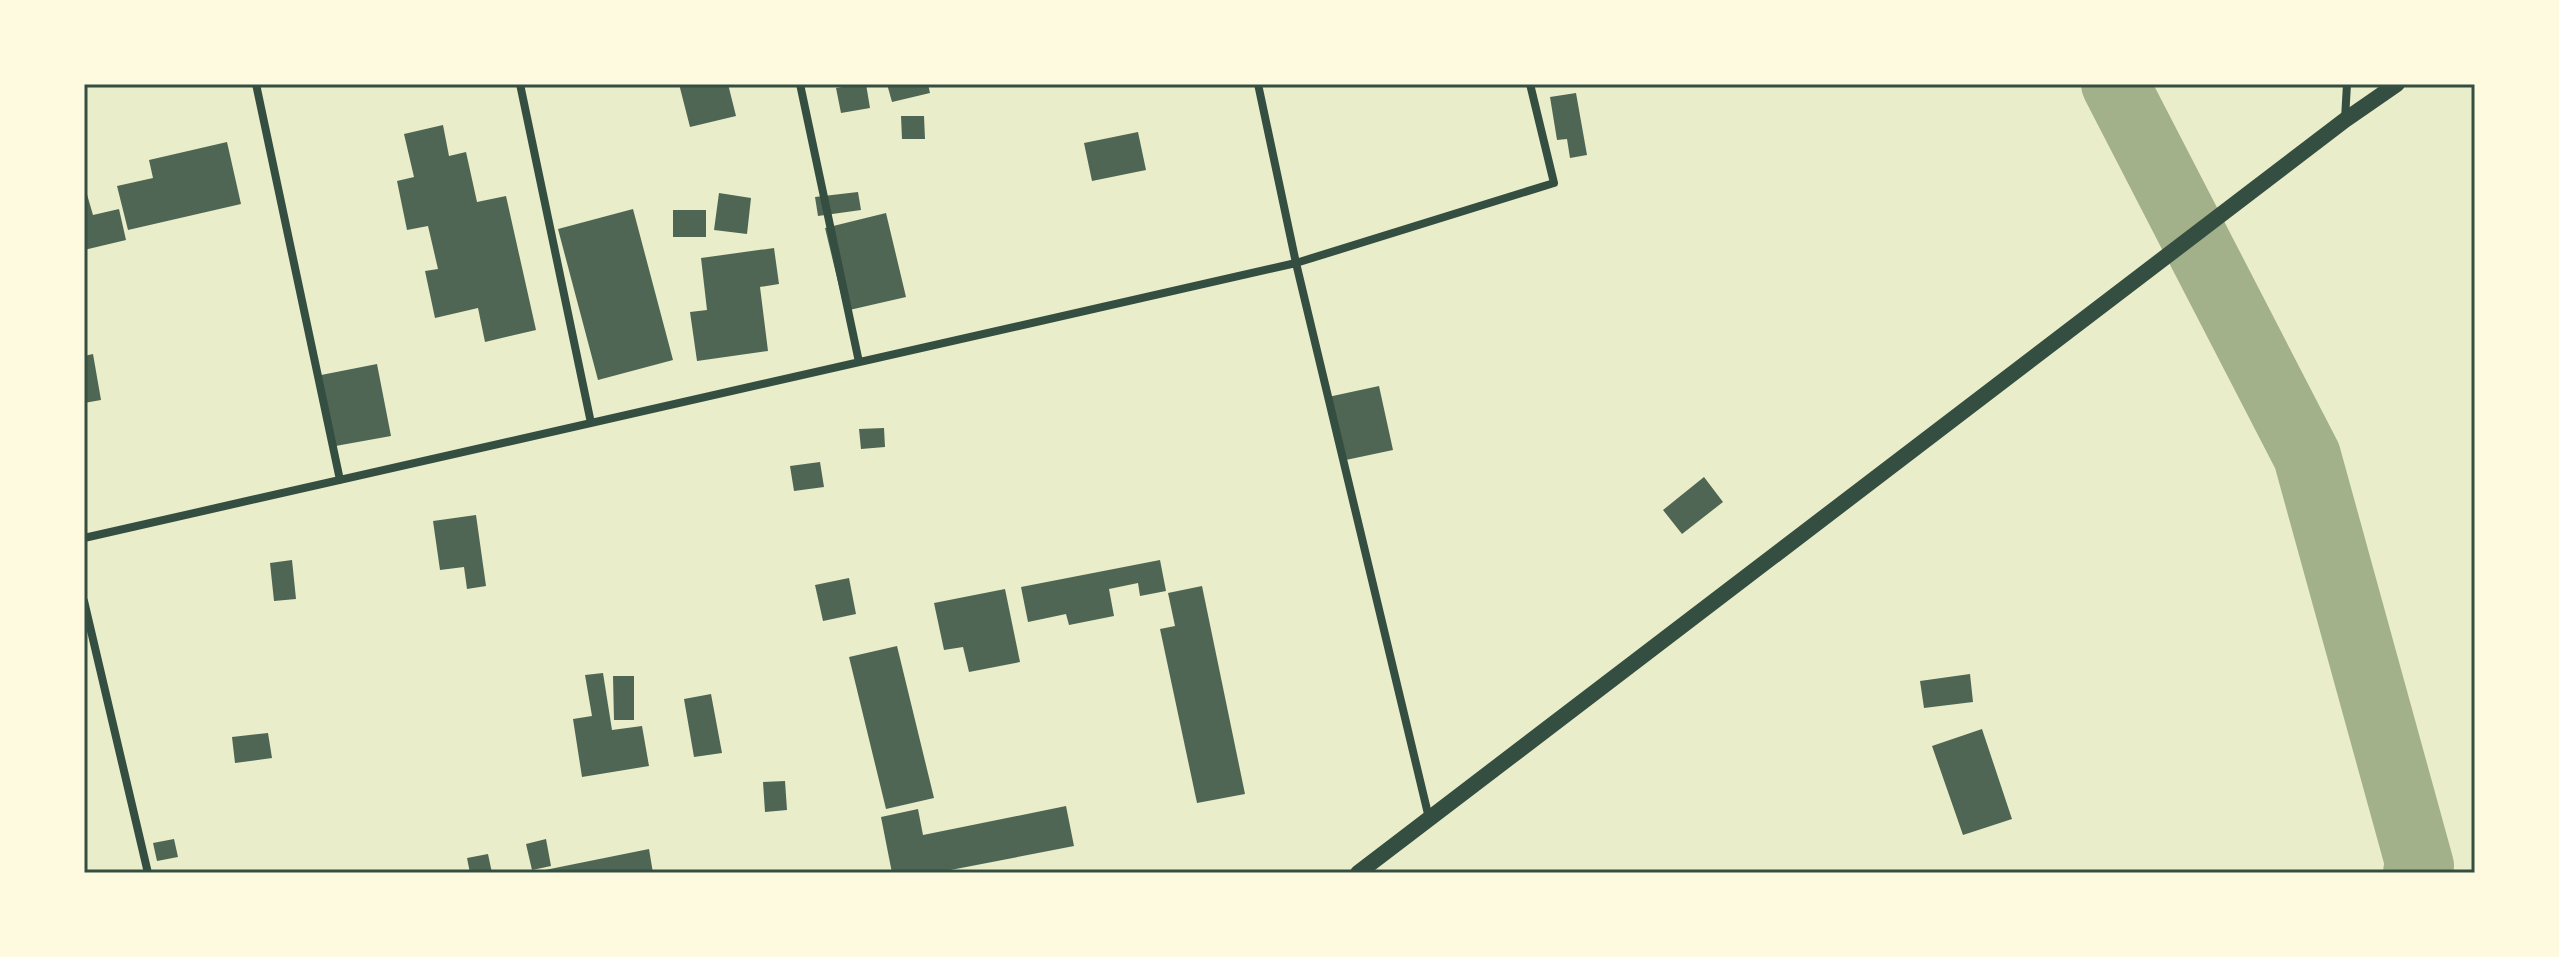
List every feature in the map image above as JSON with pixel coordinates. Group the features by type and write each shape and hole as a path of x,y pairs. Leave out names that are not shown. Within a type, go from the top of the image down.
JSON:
{"main road":[{"path":"1358,873 2095,314 2345,120 2397,84"}],"street":[{"path":"256,84 340,480"},
{"path":"520,84 591,423"},
{"path":"800,84 859,362"},
{"path":"1258,84 1296,263 1429,819"},
{"path":"84,538 1296,263 1554,183 1530,84"},
{"path":"2345,120 2347,84"},
{"path":"84,601 148,873"}],"building":[{"path":"679,84 728,84 736,116 690,127"},
{"path":"866,84 870,108 841,113 836,88"},
{"path":"887,84 928,84 930,93 892,102"},
{"path":"1576,93 1587,155 1570,158 1567,139 1557,140 1550,97"},
{"path":"901,116 924,116 925,139 902,139"},
{"path":"443,125 449,156 466,152 477,202 506,196 536,330 485,342 478,308 435,318 425,271 438,269 428,226 407,230 397,181 414,177 404,134"},
{"path":"1138,132 1146,170 1092,181 1084,143"},
{"path":"227,142 241,204 128,230 117,186 153,178 149,160"},
{"path":"84,184 93,215 119,209 126,240 84,250"},
{"path":"858,192 861,210 818,216 815,197"},
{"path":"719,193 751,198 747,234 714,230"},
{"path":"633,209 673,360 598,380 558,229"},
{"path":"673,210 706,210 706,237 673,237"},
{"path":"886,213 906,297 845,311 825,228"},
{"path":"774,248 779,284 760,287 768,351 697,361 690,312 707,310 701,258"},
{"path":"93,354 101,400 84,403 84,356"},
{"path":"377,364 391,436 330,447 316,376"},
{"path":"1379,386 1393,450 1341,461 1328,397"},
{"path":"884,428 885,447 861,449 859,429"},
{"path":"820,462 824,487 794,491 790,466"},
{"path":"1704,477 1723,502 1682,534 1663,510"},
{"path":"476,515 486,586 467,589 464,567 440,570 433,521"},
{"path":"292,560 296,599 274,601 270,563"},
{"path":"1160,560 1166,591 1140,596 1138,583 1109,589 1114,616 1069,625 1066,614 1028,622 1021,587"},
{"path":"849,578 856,614 823,621 815,585"},
{"path":"1202,586 1245,794 1197,803 1160,629 1175,626 1168,593"},
{"path":"1005,589 1020,662 969,672 963,647 944,650 934,603"},
{"path":"897,646 934,798 886,809 849,657"},
{"path":"603,673 612,730 642,726 649,766 582,777 573,719 592,716 585,675"},
{"path":"1970,674 1973,702 1924,708 1920,681"},
{"path":"613,676 634,676 634,720 614,720"},
{"path":"711,694 722,753 694,757 684,699"},
{"path":"1982,729 2012,819 1963,835 1932,746"},
{"path":"268,733 272,758 235,763 232,737"},
{"path":"785,781 787,810 765,812 763,782"},
{"path":"1066,806 1074,846 935,873 892,873 881,817 918,809 923,835"},
{"path":"174,839 178,857 157,861 153,843"},
{"path":"546,839 551,866 532,870 526,844"},
{"path":"649,849 653,873 535,873 535,872"},
{"path":"488,854 492,873 470,873 467,858"}],"waterway":[{"path":"2115,84 2307,456 2420,866 2417,873"}]}
